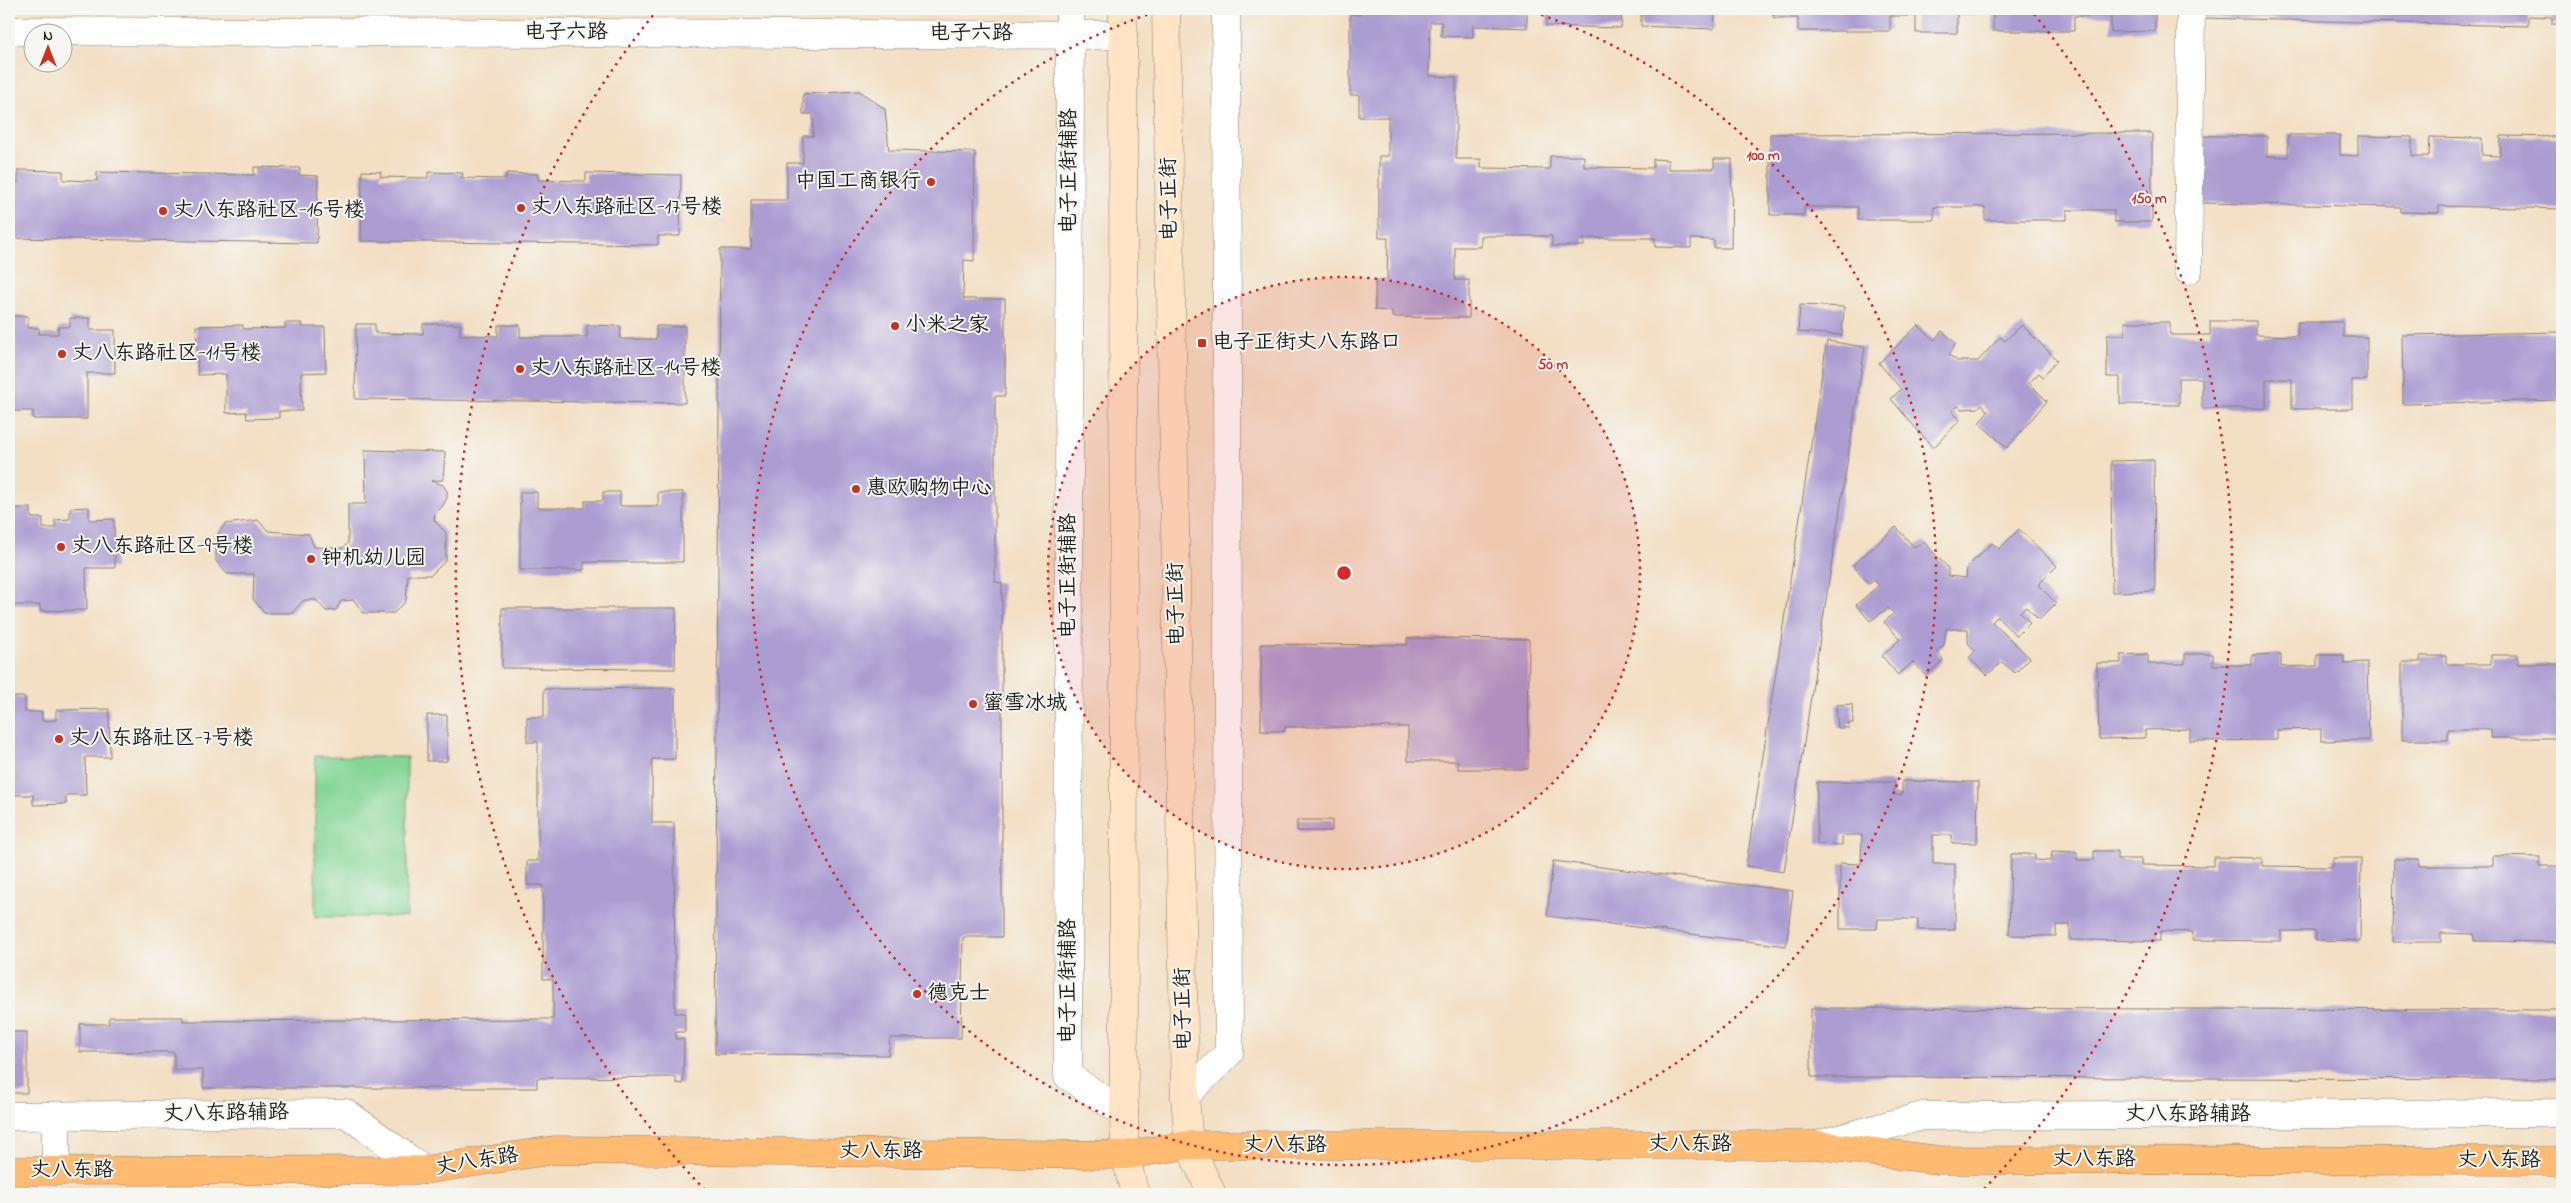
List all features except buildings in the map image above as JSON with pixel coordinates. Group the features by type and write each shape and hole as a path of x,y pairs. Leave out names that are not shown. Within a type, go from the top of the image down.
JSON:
{"main road":[{"name":"电子正街","path":"1166,9 1185,1096 1189,1145 1212,1194"},
{"path":"1123,22 1124,1113 1125,1155 1135,1194"},
{"name":"丈八东路","path":"9,1171 424,1170 554,1150 1125,1155 1189,1145 1817,1145 1939,1160 2562,1161"}],"street":[{"path":"1185,1096 1229,1053 1226,9"},
{"path":"2188,270 2192,9"},
{"name":"电子正街辅路","path":"1070,22 1068,1076 1124,1113"},
{"name":"电子六路","path":"9,31 1123,22"},
{"name":"丈八东路辅路","path":"9,1116 346,1113 424,1170"},
{"name":"丈八东路辅路","path":"1817,1145 1922,1116 2562,1113"},
{"path":"56,1116 56,1171"}],"green space":[{"path":"315,756 407,757 407,917 315,917"}],"place":[{"name":"中国工商银行","path":"931,182"},
{"name":"丈八东路社区-17号楼","path":"521,208"},
{"name":"丈八东路社区-16号楼","path":"163,211"},
{"name":"小米之家","path":"895,326"},
{"name":"电子正街丈八东路口","path":"1202,343"},
{"name":"丈八东路社区-11号楼","path":"62,354"},
{"name":"丈八东路社区-14号楼","path":"520,369"},
{"name":"惠欧购物中心","path":"856,489"},
{"name":"丈八东路社区-9号楼","path":"61,547"},
{"name":"钟机幼儿园","path":"311,559"},
{"name":"蜜雪冰城","path":"973,704"},
{"name":"丈八东路社区-7号楼","path":"59,739"},
{"name":"德克士","path":"917,994"}]}
